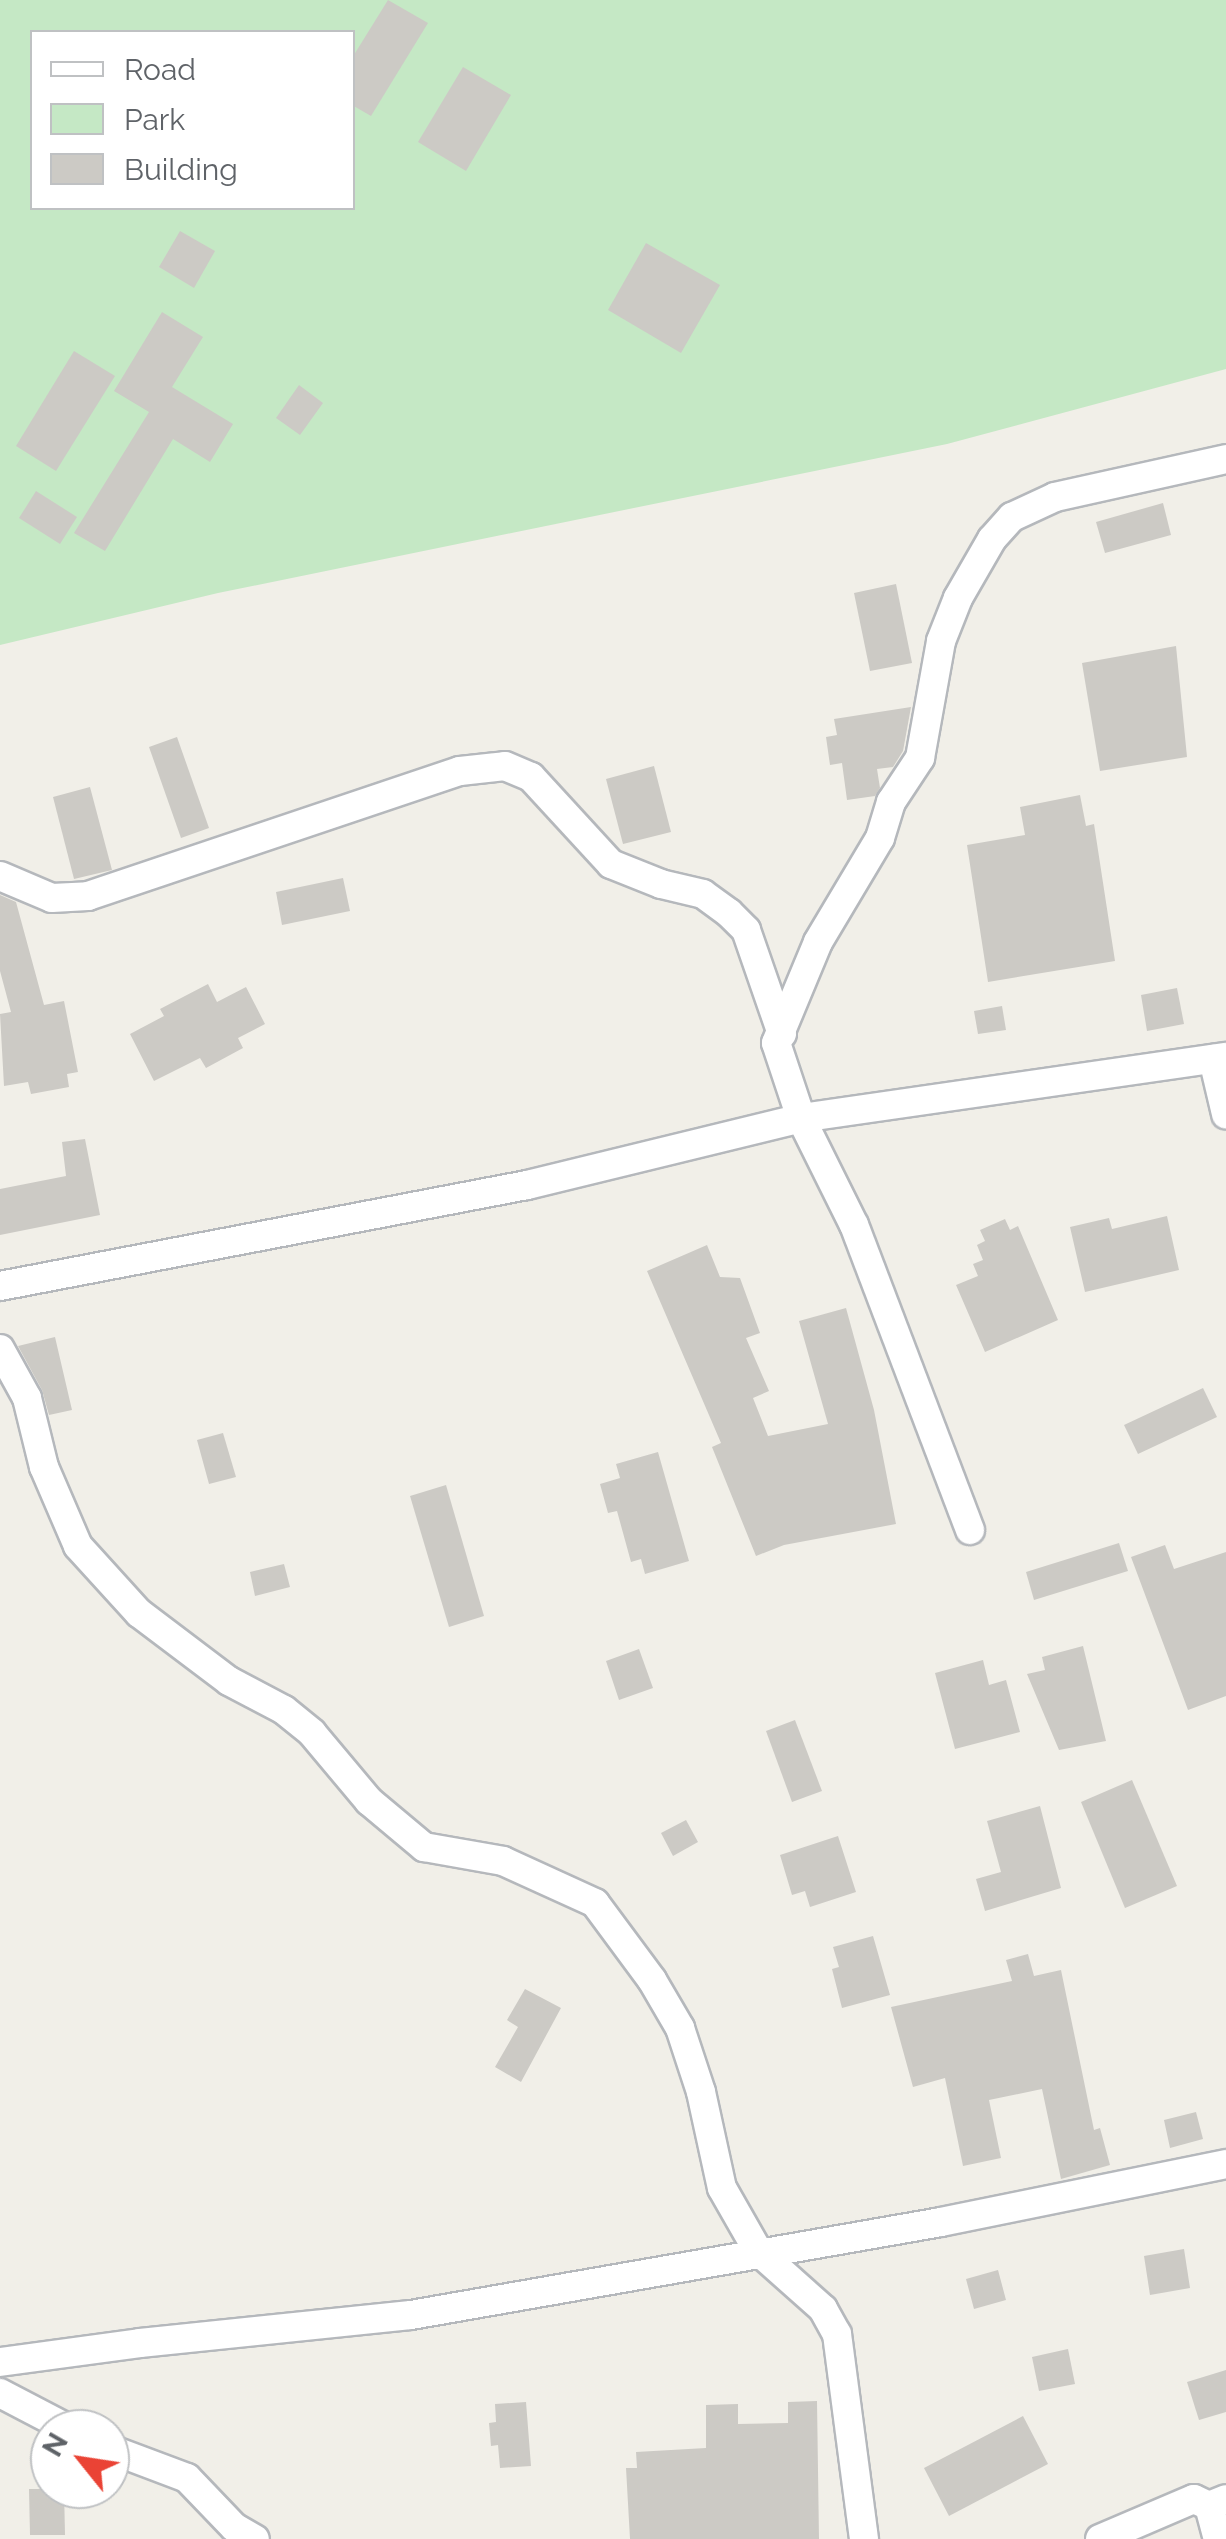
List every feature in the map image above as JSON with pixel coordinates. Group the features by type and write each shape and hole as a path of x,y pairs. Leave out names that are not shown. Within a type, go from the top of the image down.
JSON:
{"street":[{"path":"970,1530 854,1224 800,1118 781,1070 776,1043 818,942 880,838 892,802 920,758 941,641 958,598 992,539 1012,518 1055,497 1226,459"},
{"path":"0,876 52,898 88,896 460,771 504,766 531,777 611,864 660,884 703,894 729,913 746,930 782,1034"},
{"path":"0,1286 527,1185 800,1118 1219,1058 1226,1114"},
{"path":"0,1349 27,1398 44,1467 78,1546 139,1613 228,1682 284,1710 312,1732 368,1801 424,1847 504,1861 595,1903 652,1980 680,2028 702,2092 722,2188 758,2251 823,2309 837,2334 864,2539"},
{"path":"0,2362 140,2342 411,2315 758,2251 942,2222 1226,2164"},
{"path":"0,2392 32,2409"},
{"path":"130,2456 187,2478 234,2527 254,2539"},
{"path":"1100,2539 1194,2499 1218,2502 1218,2539"}],"green space":[{"path":"0,0 1226,0 1226,369 947,444 218,593 0,645"}],"building":[{"path":"388,0 428,23 371,116 355,107 355,53"},
{"path":"463,67 511,95 466,171 418,142"},
{"path":"180,231 215,251 194,288 159,267"},
{"path":"646,243 720,285 681,353 608,310"},
{"path":"162,312 203,337 172,387 233,424 210,462 173,439 105,551 74,533 149,412 114,391"},
{"path":"74,351 115,376 56,471 16,446"},
{"path":"299,385 323,403 300,435 276,418"},
{"path":"36,491 77,517 60,544 19,518"},
{"path":"1163,503 1171,535 1105,553 1096,522"},
{"path":"896,584 912,663 870,671 854,593"},
{"path":"1176,646 1187,757 1100,771 1082,663"},
{"path":"911,707 903,751 893,767 877,769 880,788 875,796 847,800 842,763 830,765 826,737 837,735 834,719"},
{"path":"177,737 209,828 181,838 149,747"},
{"path":"654,766 671,832 623,844 606,779"},
{"path":"90,787 112,870 74,879 53,797"},
{"path":"1080,795 1086,826 1094,824 1115,961 988,982 967,845 1025,835 1020,807"},
{"path":"343,878 350,911 282,925 276,892"},
{"path":"0,895 16,902 44,1005 64,1001 78,1072 67,1074 69,1087 31,1094 28,1082 4,1086 0,1014 11,1012 0,971"},
{"path":"208,984 217,1002 246,987 265,1024 238,1038 243,1048 206,1068 200,1058 154,1081 130,1034 164,1016 160,1009"},
{"path":"1177,988 1184,1024 1147,1031 1141,995"},
{"path":"1002,1006 1006,1030 978,1034 974,1011"},
{"path":"85,1139 100,1215 0,1235 0,1189 66,1176 62,1142"},
{"path":"1167,1216 1179,1270 1085,1292 1070,1227 1109,1218 1112,1229"},
{"path":"1005,1219 1010,1230 1018,1226 1058,1320 985,1352 956,1285 978,1276 973,1264 983,1260 977,1245 985,1241 980,1230"},
{"path":"707,1245 720,1277 740,1278 760,1333 746,1338 769,1391 753,1398 768,1436 828,1424 799,1321 846,1308 874,1410 896,1524 784,1545 756,1556 712,1447 721,1443 647,1271"},
{"path":"55,1337 72,1410 49,1415 42,1390 18,1346"},
{"path":"1203,1388 1217,1417 1138,1454 1124,1425"},
{"path":"223,1433 236,1477 209,1484 197,1440"},
{"path":"658,1452 689,1561 645,1574 641,1559 631,1562 617,1511 608,1513 600,1484 620,1478 616,1464"},
{"path":"446,1485 484,1616 449,1627 410,1496"},
{"path":"1119,1543 1128,1571 1034,1600 1026,1572"},
{"path":"1165,1545 1174,1569 1226,1552 1226,1696 1188,1710 1131,1557"},
{"path":"284,1564 290,1587 255,1596 250,1572"},
{"path":"1083,1646 1106,1741 1059,1750 1027,1674 1045,1670 1042,1657"},
{"path":"639,1649 653,1688 619,1700 606,1661"},
{"path":"983,1660 989,1685 1006,1680 1020,1732 955,1749 935,1673"},
{"path":"795,1720 822,1791 792,1802 766,1731"},
{"path":"1132,1780 1177,1886 1125,1908 1081,1802"},
{"path":"1040,1806 1061,1888 985,1911 976,1879 1001,1872 987,1821"},
{"path":"686,1820 698,1842 673,1856 661,1833"},
{"path":"838,1836 856,1892 810,1907 805,1891 792,1895 780,1855"},
{"path":"873,1936 890,1995 842,2008 832,1969 839,1967 833,1947"},
{"path":"1028,1954 1034,1976 1061,1970 1094,2130 1100,2128 1110,2165 1061,2179 1042,2089 989,2100 1001,2158 963,2166 945,2078 913,2087 891,2007 1012,1981 1006,1960"},
{"path":"525,1989 561,2008 521,2082 495,2067 518,2027 507,2020"},
{"path":"1196,2112 1203,2139 1170,2148 1164,2120"},
{"path":"1184,2249 1190,2288 1150,2295 1144,2256"},
{"path":"998,2270 1006,2300 974,2309 966,2279"},
{"path":"1068,2349 1075,2384 1039,2391 1032,2357"},
{"path":"1226,2370 1226,2412 1199,2420 1187,2382"},
{"path":"817,2401 819,2539 630,2539 626,2468 637,2468 636,2452 706,2448 706,2405 738,2404 738,2424 788,2423 788,2402"},
{"path":"526,2402 531,2466 500,2468 498,2445 491,2446 489,2423 496,2422 495,2404"},
{"path":"1023,2416 1048,2464 949,2516 924,2468"},
{"path":"29,2489 30,2509 64,2509 65,2535 30,2535"}]}
